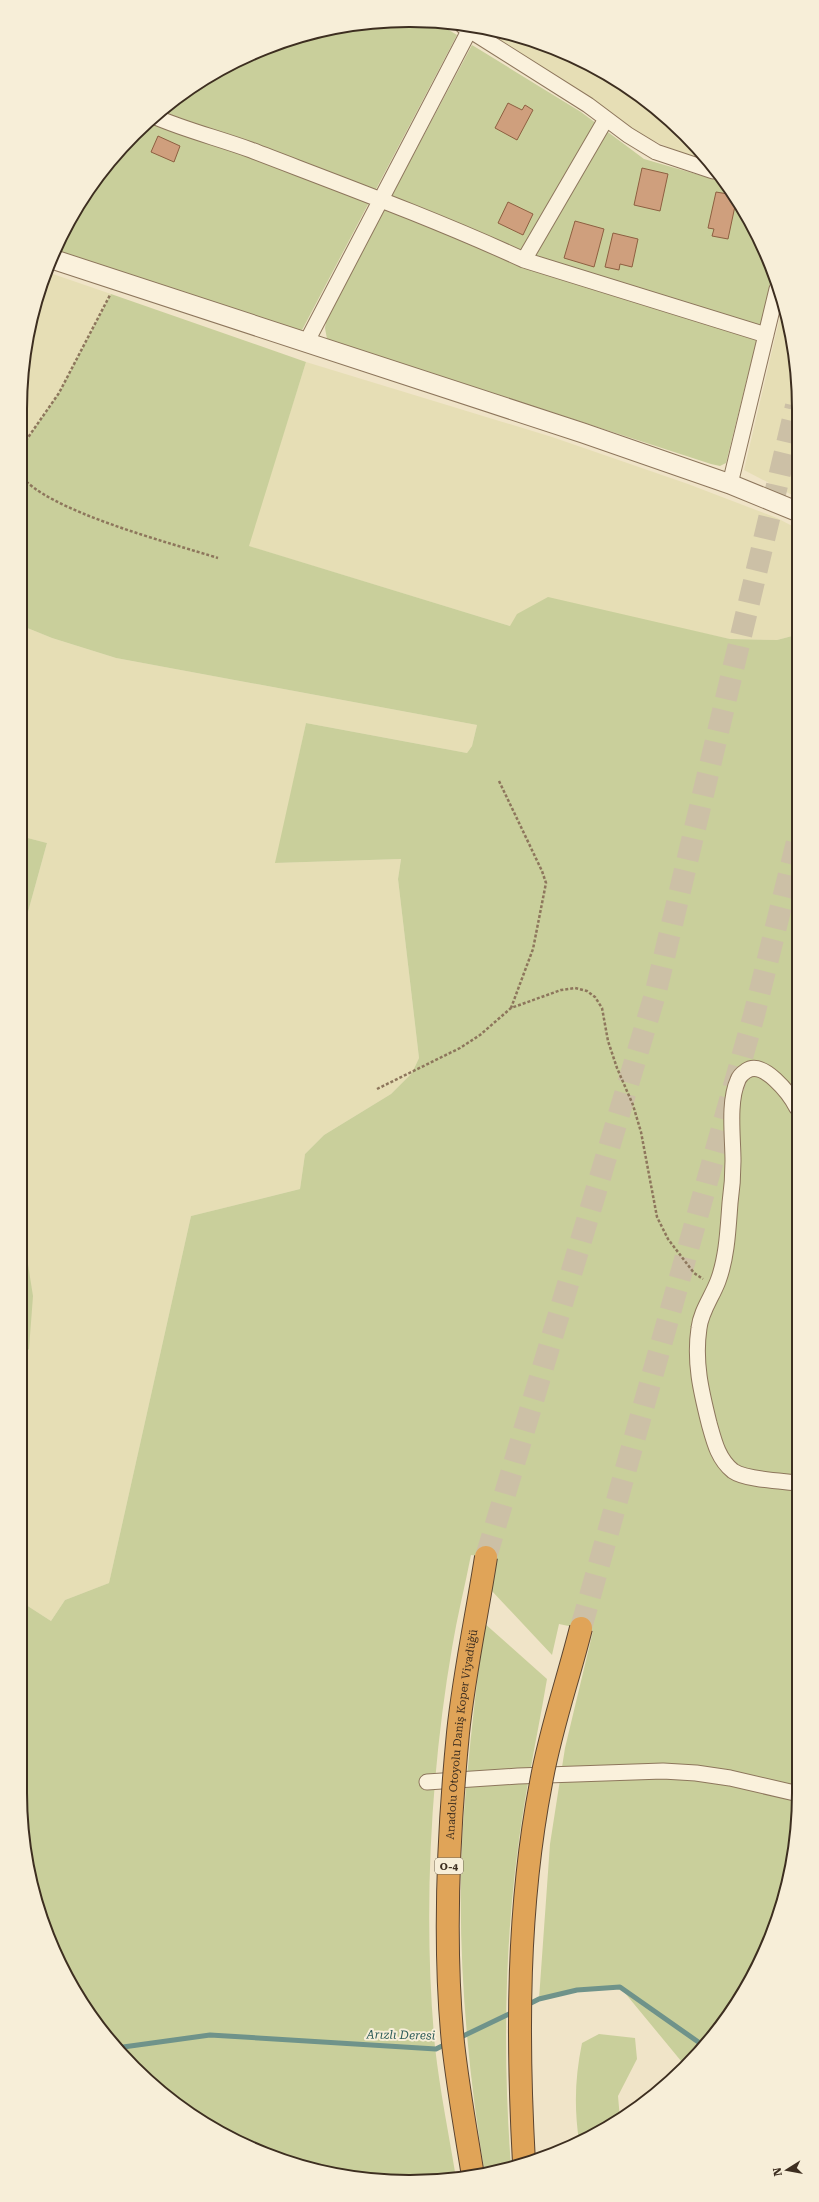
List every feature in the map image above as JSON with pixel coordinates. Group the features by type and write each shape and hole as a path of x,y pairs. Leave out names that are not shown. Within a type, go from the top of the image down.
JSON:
{"highway":[{"name":"Anadolu Otoyolu Daniş Koper Viyadüğü","path":"472,2170 453,2042 449,1954 449,1889 451,1811 458,1731 486,1557"},
{"path":"524,2157 519,2041 525,1893 541,1782 581,1628"}],"street":[{"path":"306,343 465,31"},
{"path":"476,33 588,105 628,135 656,152 706,168"},
{"path":"160,119 178,127 249,149 470,235 524,260 766,335"},
{"path":"524,260 606,119"},
{"path":"57,261 730,484 792,509"},
{"path":"730,484 775,297"},
{"path":"792,1100 788,1094 766,1072 755,1068 746,1071 738,1079 733,1118 733,1162 729,1219 723,1260 715,1287 705,1308 699,1326 697,1352 697,1371 701,1392 717,1450 725,1462 734,1471 747,1476 792,1482"},
{"path":"427,1782 518,1776 663,1771 730,1778 792,1792"}],"path":[{"path":"27,439 59,393 118,281"},
{"path":"27,482 30,486 70,508 218,558"},
{"path":"499,781 542,870 546,883 533,949 511,1008"},
{"path":"377,1089 460,1048 480,1035 511,1008 561,990 575,988 587,991 595,997 602,1008 608,1041 617,1068 634,1105 641,1132 657,1217 668,1239 694,1273 715,1287"}],"shaded area":[{"path":"493,36 532,47 556,56 601,78 622,91 662,122 698,158 674,150 639,134"},
{"path":"52,274 111,294 59,393 27,439 30,360 40,311"},
{"path":"780,316 789,360 791,384 792,495 744,470"},
{"path":"306,362 552,437 688,484 777,518 792,526 792,636 777,640 730,639 651,622 510,626 248,546"},
{"path":"27,628 52,638 116,658 477,725 472,746 467,753 306,723 276,863 401,859 398,879 419,1058 412,1073 391,1094 324,1135 305,1154 300,1189 191,1216 109,1583 65,1600 51,1621 27,1606 27,1351 29,1349 27,1259 27,916 47,843 27,838"}],"green space":[{"path":"410,27 447,29 457,35 301,332 61,252 78,218 91,197 122,157 157,122 197,91 218,78 263,56 287,47 335,34 384,28"},
{"path":"472,45 581,112 644,159 715,180 728,197 753,240 771,283 726,463 720,466 327,339 325,328 327,317"},
{"path":"111,294 306,362 249,546 510,626 517,614 548,597 730,639 777,640 792,636 792,1792 789,1842 785,1867 772,1915 753,1962 728,2005 697,2045 681,2061 620,1987 577,1990 539,1999 550,1844 565,1748 593,1631 559,1624 552,1655 491,1590 486,1557 471,1555 452,1648 438,1746 429,1898 431,1998 435,2047 455,2172 410,2175 360,2172 335,2168 287,2155 263,2146 240,2136 197,2111 157,2080 139,2063 122,2045 91,2005 66,1962 56,1939 47,1915 34,1867 30,1842 27,1792 27,1606 51,1621 65,1600 109,1583 191,1216 300,1189 305,1154 324,1135 391,1094 412,1073 419,1058 398,879 401,859 275,863 306,723 467,753 472,746 477,725 116,658 52,638 27,628 27,439 59,393"},
{"path":"27,838 47,843 27,916"},
{"path":"27,1258 33,1296 29,1349 27,1351"},
{"path":"484,1623 547,1679 522,1820 510,1921 506,2004 506,2045 511,2161 484,2168 478,2132 468,2044 462,1956 461,1869 463,1825 472,1724"},
{"path":"599,2034 635,2038 637,2059 618,2096 619,2113 578,2136 576,2116 576,2092 582,2043"}],"building":[{"path":"508,103 522,110 525,105 533,110 517,140 495,128"},
{"path":"158,136 180,146 174,162 151,152"},
{"path":"642,168 668,174 660,211 634,205"},
{"path":"716,192 725,194 735,208 728,239 712,236 714,229 708,228"},
{"path":"508,202 533,214 523,235 498,223"},
{"path":"575,221 604,229 594,267 564,258"},
{"path":"613,233 638,239 632,267 620,264 619,270 605,267"}],"waterway":[{"name":"Arızlı Deresi","path":"525,2006 539,1999 577,1990 620,1987 699,2042"},
{"name":"Arızlı Deresi","path":"459,2038 515,2011"},
{"name":"Arızlı Deresi","path":"124,2047 210,2035 436,2049 448,2043"}],"tunnel":[{"path":"486,1557 656,991 792,423"},
{"path":"581,1628 754,1015 792,862"}]}
